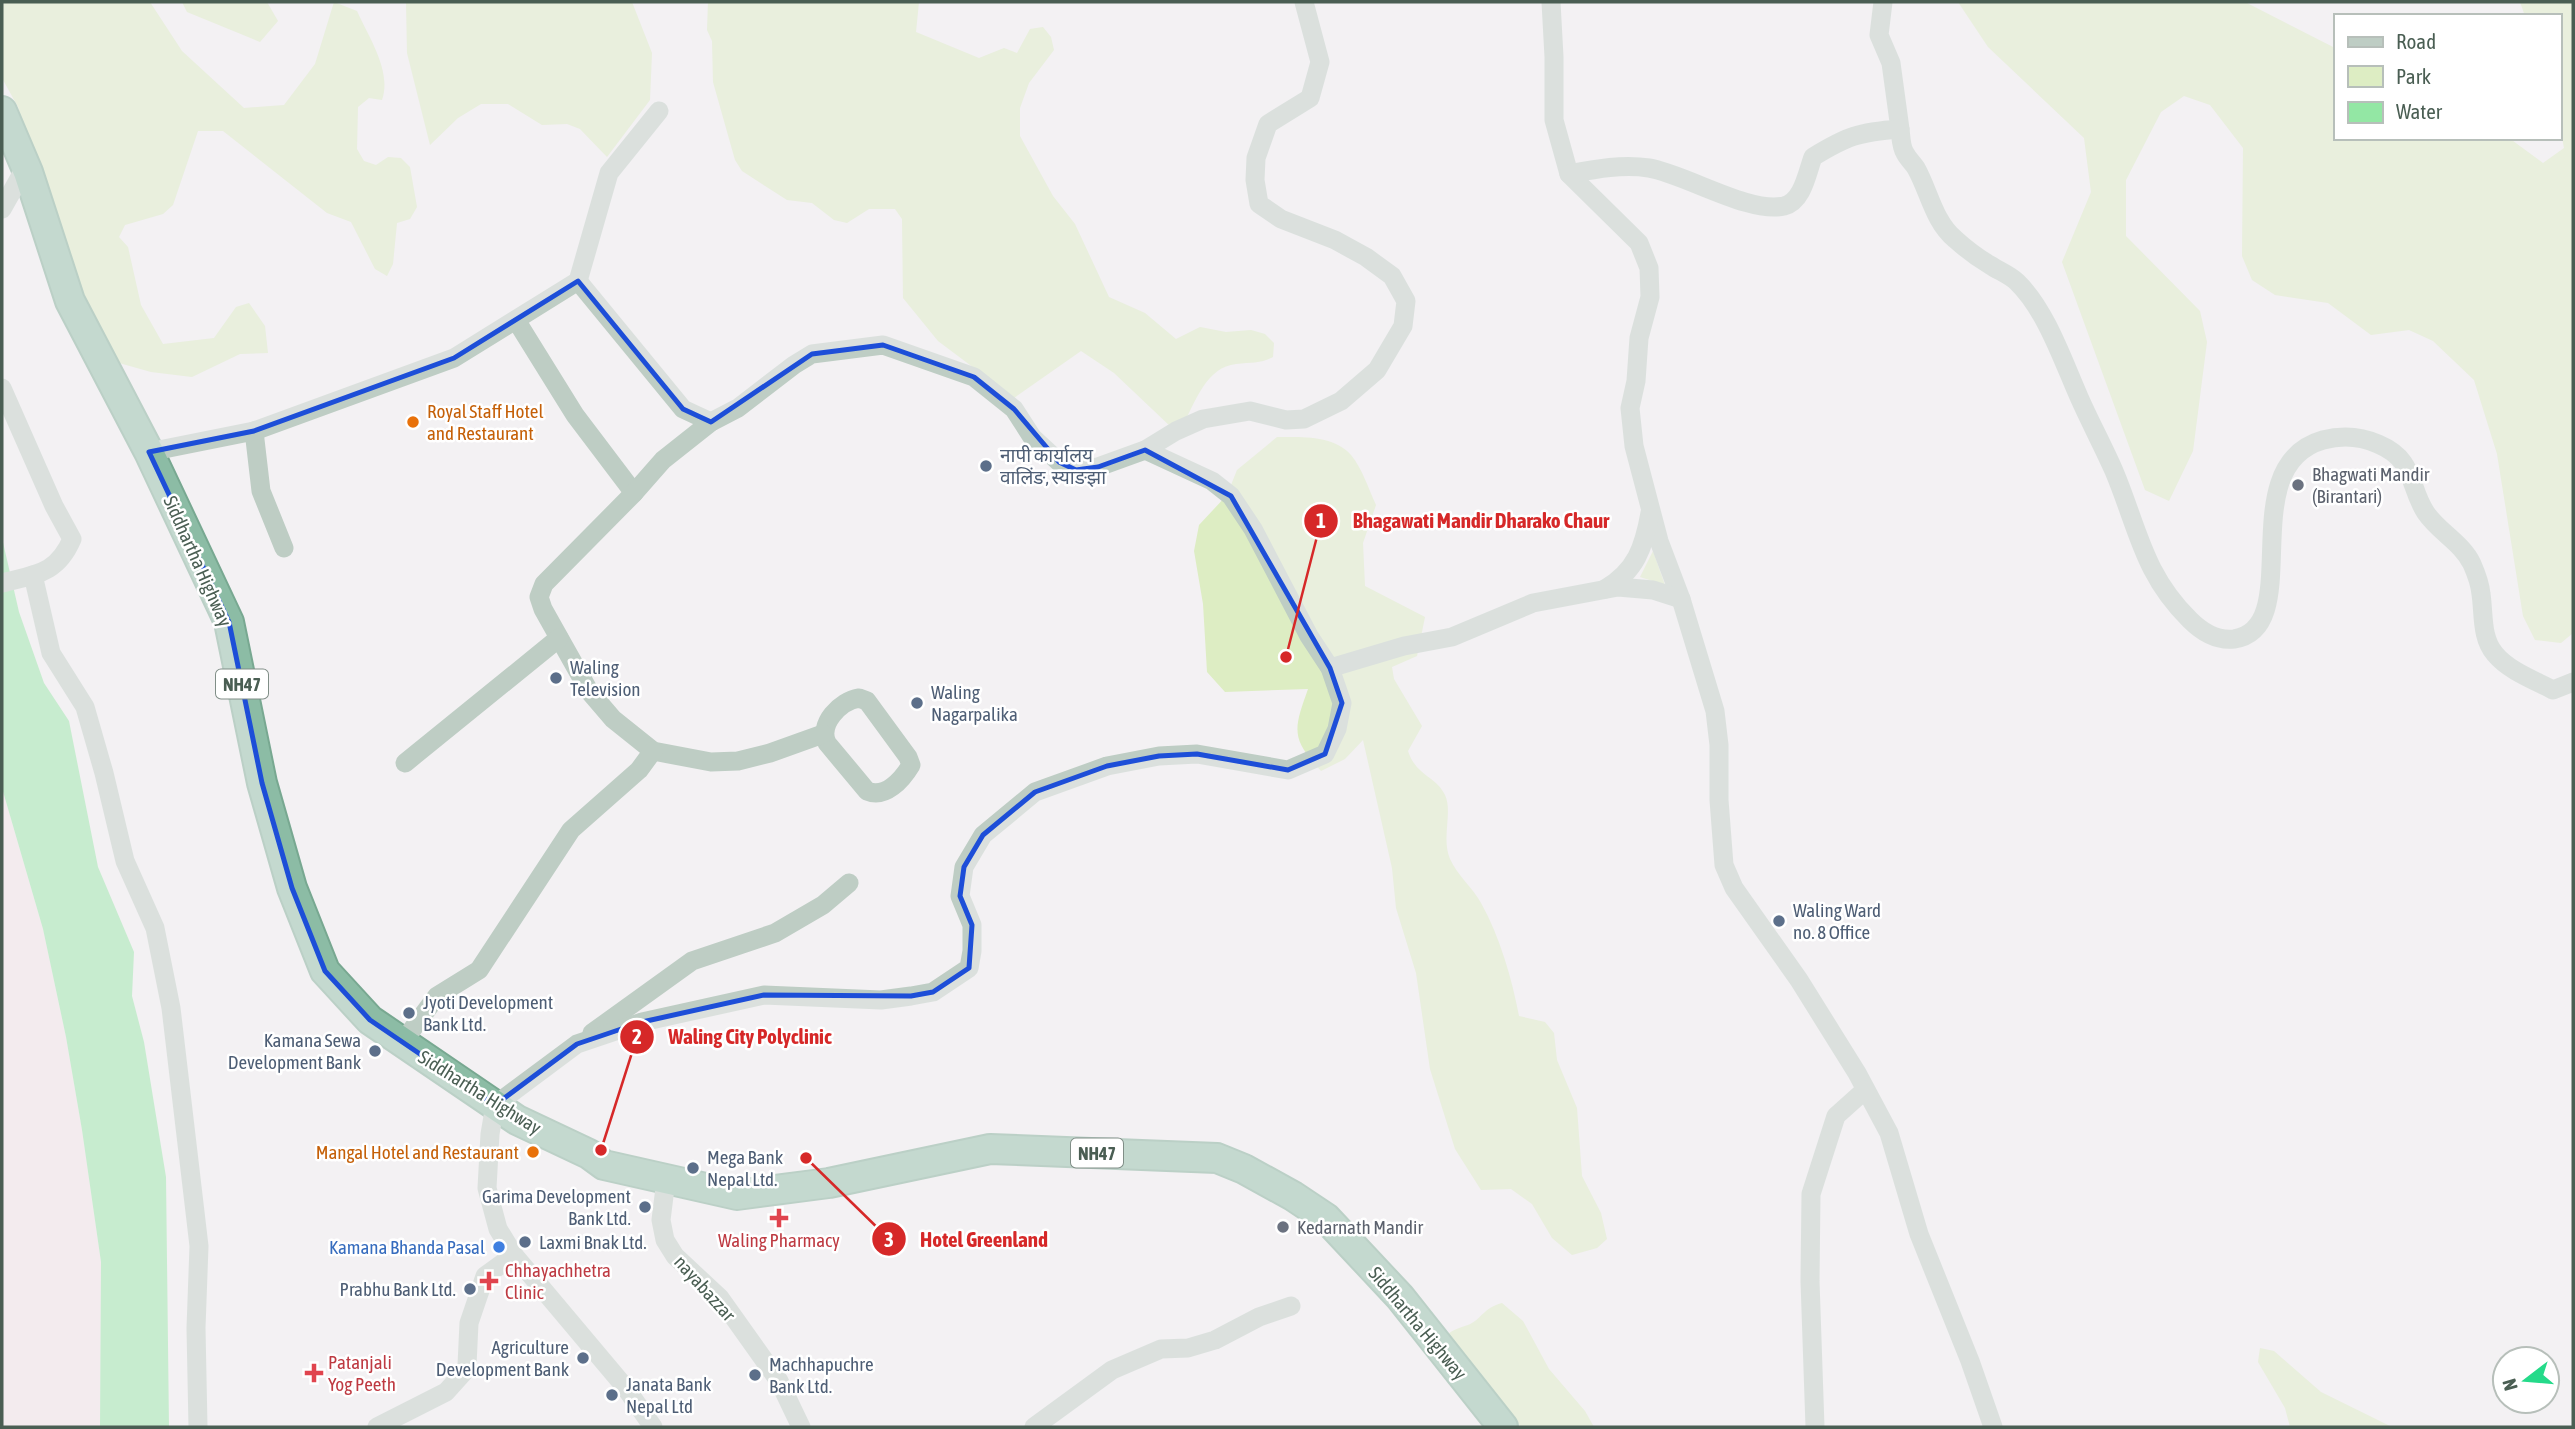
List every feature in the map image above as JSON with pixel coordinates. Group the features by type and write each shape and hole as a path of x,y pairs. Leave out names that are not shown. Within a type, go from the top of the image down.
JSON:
{"highway":[{"name":"Siddhartha Highway","path":"2,111 28,172 70,301 149,452 229,622 262,783 292,888 325,971 370,1020 517,1120 589,1154 604,1165 737,1195 829,1184 990,1149 1217,1158 1244,1169 1326,1218 1400,1297 1503,1427"}],"street":[{"path":"823,734 738,761 710,762 653,751 613,719 589,691 543,610 539,597 544,584 663,460 711,422 738,408 812,354 883,345 974,377 1014,410 1032,437 1059,463 1076,470 1098,467 1145,450 1176,431 1203,419 1250,411 1286,420 1304,419 1341,401 1377,370 1403,326 1406,301 1392,276 1366,257 1335,240 1281,219 1259,204 1255,180 1256,158 1268,124 1310,98 1320,62 1304,2"},
{"path":"1551,2 1554,120 1569,174 1639,243 1649,268 1650,297 1639,338 1636,380 1630,408 1634,446 1659,541 1682,599 1715,711 1724,865 1734,888 1800,981 1889,1133 1919,1234 1970,1361 1993,1427"},
{"path":"1884,2 1879,35 1891,63 1903,151 1916,168 1931,204 1951,236 1981,260 2017,282 2043,317 2115,473 2138,542 2156,579 2177,607 2196,625 2216,638 2246,636 2259,625 2272,571 2274,500 2282,477 2295,457 2309,445 2350,436 2378,444 2396,454 2411,473 2424,511 2471,561 2481,590 2484,630 2493,653 2513,669 2553,690 2573,682"},
{"path":"149,452 254,430 454,358 578,281 609,173 659,111"},
{"path":"1569,174 1609,167 1651,169 1760,206 1784,206 1795,200 1805,182 1813,157 1844,138 1873,131 1900,129"},
{"path":"2,209 20,177 28,172"},
{"path":"578,281 682,409 711,422"},
{"path":"516,320 575,415 634,493"},
{"path":"2,388 54,506 72,539 64,557 42,571 2,583"},
{"path":"254,430 261,491 284,548"},
{"path":"577,1044 642,1022 764,995 881,1000 933,992 969,968 972,925 960,896 964,867 983,835 1035,792 1107,766 1159,755 1197,754 1288,770 1325,754 1337,729 1342,703 1330,668 1309,636 1254,528 1231,496 1212,481 1145,450"},
{"path":"1602,590 1620,580 1631,567 1645,541 1651,509"},
{"path":"42,571 51,653 85,707 125,860 155,928 171,1008 199,1246 196,1328 198,1427"},
{"path":"1330,668 1404,646 1452,637 1533,603 1618,587 1653,590 1682,599"},
{"path":"405,763 559,638"},
{"path":"859,698 867,701 911,765 906,774 883,793 874,794 867,791 827,743 823,734 825,723 850,700 859,698"},
{"path":"402,1043 438,996 479,970 571,830 639,770 653,751"},
{"path":"653,1427 625,1387 514,1255 493,1217 487,1188 490,1134 495,1105 692,961 775,933 823,905 849,883"},
{"path":"1815,1427 1810,1281 1811,1194 1836,1116 1865,1090"},
{"name":"nayabazzar","path":"666,1180 662,1220 665,1240 675,1256 720,1298 779,1381 797,1426"},
{"path":"377,1427 446,1392 464,1372 467,1365 469,1323 485,1276 514,1255"},
{"path":"1034,1427 1112,1370 1161,1349 1188,1348 1215,1340 1259,1317 1291,1306"}],"highlighted area":[{"path":"578,281 683,409 711,422 812,354 883,345 974,377 1014,409 1059,462 1076,470 1098,467 1145,450 1231,496 1330,668 1342,703 1325,754 1288,770 1197,754 1159,756 1107,766 1035,792 983,835 964,867 960,896 972,925 969,968 933,992 911,996 764,995 642,1022 577,1044 495,1105 370,1020 325,971 292,888 262,783 229,622 149,452 254,431 454,358"}],"green space":[{"path":"2,2 150,2 182,51 244,108 284,105 315,64 334,2 357,11 382,66 384,89 382,100 369,98 358,107 357,149 364,161 376,165 388,157 401,158 410,167 417,207 410,219 397,223 393,264 387,276 375,269 351,222 327,213 223,131 198,131 173,205 163,214 125,225 119,237 128,247 141,305 163,344 214,338 236,307 249,303 265,326 268,353 240,354 192,377 151,372 112,361 70,274 18,107 2,78"},
{"path":"182,2 267,2 278,21 260,42 187,12"},
{"path":"406,2 632,2 652,53 650,100 607,157 580,129 567,124 542,125 508,104 481,104 458,118 430,145 407,53"},
{"path":"708,2 919,2 916,32 979,58 1004,48 1017,53 1030,29 1043,27 1051,37 1054,50 1029,83 1020,108 1020,136 1053,196 1075,224 1109,297 1145,313 1176,339 1200,327 1226,332 1251,330 1265,334 1274,343 1273,357 1260,362 1226,366 1217,371 1198,395 1184,423 1171,427 1114,373 1081,351 1014,398 938,341 903,298 902,219 895,209 869,209 847,223 834,220 812,203 787,200 742,171 735,160 713,82 712,41 707,30"},
{"path":"1958,2 2245,2 2334,47 2334,140 2512,140 2543,163 2564,148 2561,132 2561,14 2524,14 2520,2 2573,2 2573,633 2561,643 2535,640 2523,616 2497,454 2474,380 2433,341 2409,330 2371,335 2328,303 2275,295 2252,280 2242,256 2243,148 2210,105 2184,96 2161,112 2126,180 2126,236 2200,311 2207,342 2193,451 2169,501 2145,490 2062,262 2091,192 2084,138 1988,47"},
{"path":"1277,437 1306,437 1326,441 1344,448 1351,455 1376,505 1363,543 1365,586 1425,617 1417,656 1392,667 1394,679 1422,726 1408,751 1416,766 1437,784 1445,795 1450,859 1478,897 1488,916 1509,973 1519,1016 1545,1022 1554,1033 1557,1060 1577,1108 1582,1176 1601,1213 1607,1239 1597,1248 1572,1255 1552,1238 1532,1204 1511,1189 1481,1190 1455,1149 1430,1069 1416,973 1396,908 1392,868 1363,740 1345,759 1321,771 1304,750 1298,733 1300,714 1308,689 1225,692 1207,672 1203,604 1194,551 1199,525 1227,495 1237,470"},
{"path":"1653,551 1665,585 1640,577"},
{"path":"1502,1303 1523,1321 1549,1369 1585,1411 1594,1427 1521,1427 1447,1335 1472,1323 1490,1308"},
{"path":"2260,1348 2274,1351 2321,1392 2392,1427 2290,1427 2285,1408 2258,1362"}],"sand":[{"path":"2,788 43,929 82,1130 101,1262 100,1427 2,1427"}],"water":[{"path":"2,538 19,612 44,683 69,721 98,867 134,952 132,996 144,1042 166,1177 169,1427 100,1427 101,1262 82,1130 43,929 2,788"}],"place":[{"name":"Royal Staff Hotel and Restaurant","path":"413,422"},
{"name":"नापी कार्यालय वालिंङ, स्याङझा","path":"986,466"},
{"name":"Bhagwati Mandir (Birantari)","path":"2298,485"},
{"name":"Bhagawati Mandir Dharako Chaur","path":"1286,657"},
{"name":"Waling Television","path":"556,678"},
{"name":"Waling Nagarpalika","path":"917,703"},
{"name":"Waling Ward no. 8 Office","path":"1779,921"},
{"name":"Jyoti Development Bank Ltd.","path":"409,1013"},
{"name":"Kamana Sewa Development Bank","path":"375,1051"},
{"name":"Waling City Polyclinic","path":"601,1150"},
{"name":"Mangal Hotel and Restaurant","path":"533,1152"},
{"name":"Hotel Greenland","path":"806,1158"},
{"name":"Mega Bank Nepal Ltd.","path":"693,1168"},
{"name":"Garima Development Bank Ltd.","path":"645,1207"},
{"name":"Waling Pharmacy","path":"779,1218"},
{"name":"Kedarnath Mandir","path":"1283,1227"},
{"name":"Laxmi Bnak Ltd.","path":"525,1242"},
{"name":"Kamana Bhanda Pasal","path":"499,1247"},
{"name":"Chhayachhetra Clinic","path":"489,1281"},
{"name":"Prabhu Bank Ltd.","path":"470,1289"},
{"name":"Agriculture Development Bank","path":"583,1358"},
{"name":"Patanjali Yog Peeth","path":"314,1373"},
{"name":"Machhapuchre Bank Ltd.","path":"755,1375"},
{"name":"Janata Bank Nepal Ltd","path":"612,1395"}]}
